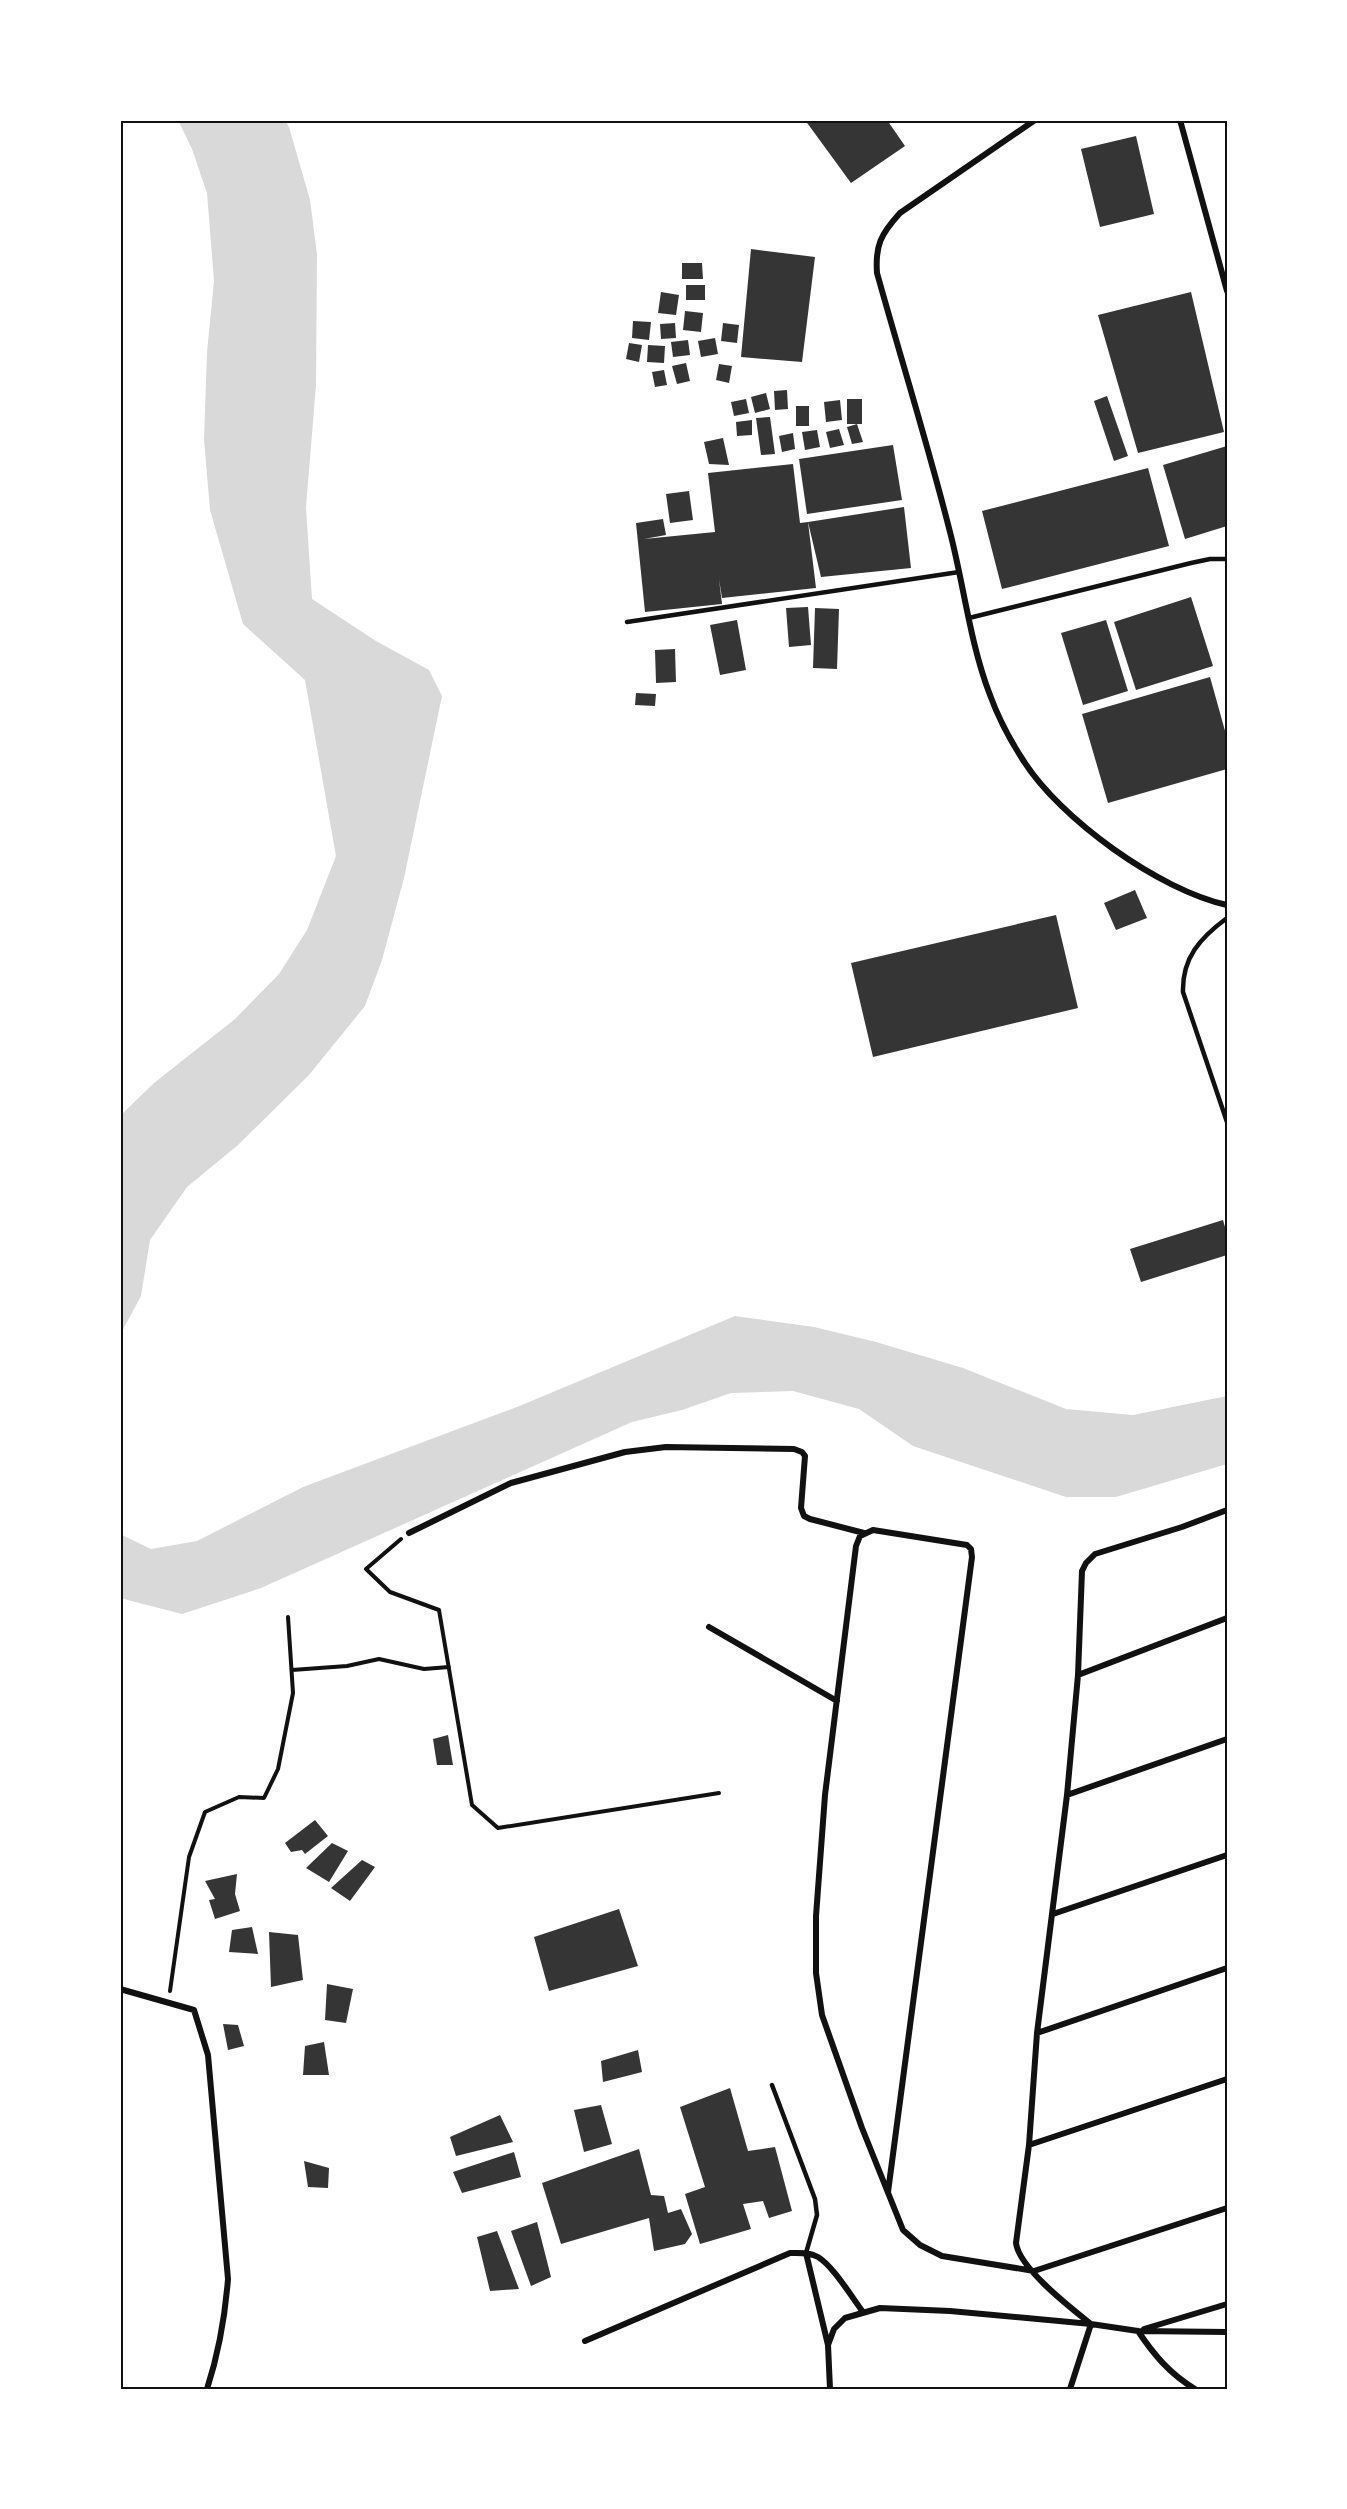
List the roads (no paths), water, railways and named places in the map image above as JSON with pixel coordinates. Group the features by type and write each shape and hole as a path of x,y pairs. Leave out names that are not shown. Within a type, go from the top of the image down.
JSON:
{"street":[{"path":"1035,120 900,213 884,231 876,257 877,273 951,533 979,661 999,715 1023,762 1054,798 1111,849 1164,880 1227,905"},
{"path":"1180,120 1227,291"},
{"path":"409,1533 511,1483 625,1452 666,1447 794,1449 802,1452 805,1456 801,1508 804,1516 864,1533"},
{"path":"1091,2324 1056,2296 1019,2256 1016,2242 1029,2145 1037,2033 1067,1795 1078,1675 1083,1572 1090,1558 1105,1550 1182,1527 1227,1510"},
{"path":"888,2192 972,1557 971,1549 967,1545 873,1530 860,1536 856,1546 825,1794 815,1945 818,1994 822,2015 858,2117 903,2230 911,2239 930,2252 957,2260 1034,2271 1227,2208"},
{"path":"1078,1675 1227,1618"},
{"path":"709,1627 837,1701"},
{"path":"1067,1795 1227,1739"},
{"path":"1053,1914 1227,1855"},
{"path":"1037,2033 1227,1968"},
{"path":"120,1989 194,2010 208,2055 228,2279 218,2354 207,2389"},
{"path":"1029,2145 1227,2079"},
{"path":"585,2341 790,2253 817,2256 863,2312"},
{"path":"806,2253 828,2345 830,2389"},
{"path":"1138,2331 1227,2304"},
{"path":"828,2345 834,2329 845,2318 880,2308 950,2311 1091,2324 1138,2331 1227,2332"},
{"path":"1070,2389 1091,2324"},
{"path":"1138,2331 1155,2358 1195,2389"}],"lane":[{"path":"969,618 1191,563 1210,559 1227,559"},
{"path":"627,622 958,572"},
{"path":"1227,918 1205,936 1192,953 1182,974 1182,983 1183,992 1227,1122"},
{"path":"772,2085 815,2199 817,2215 806,2253"}]}
